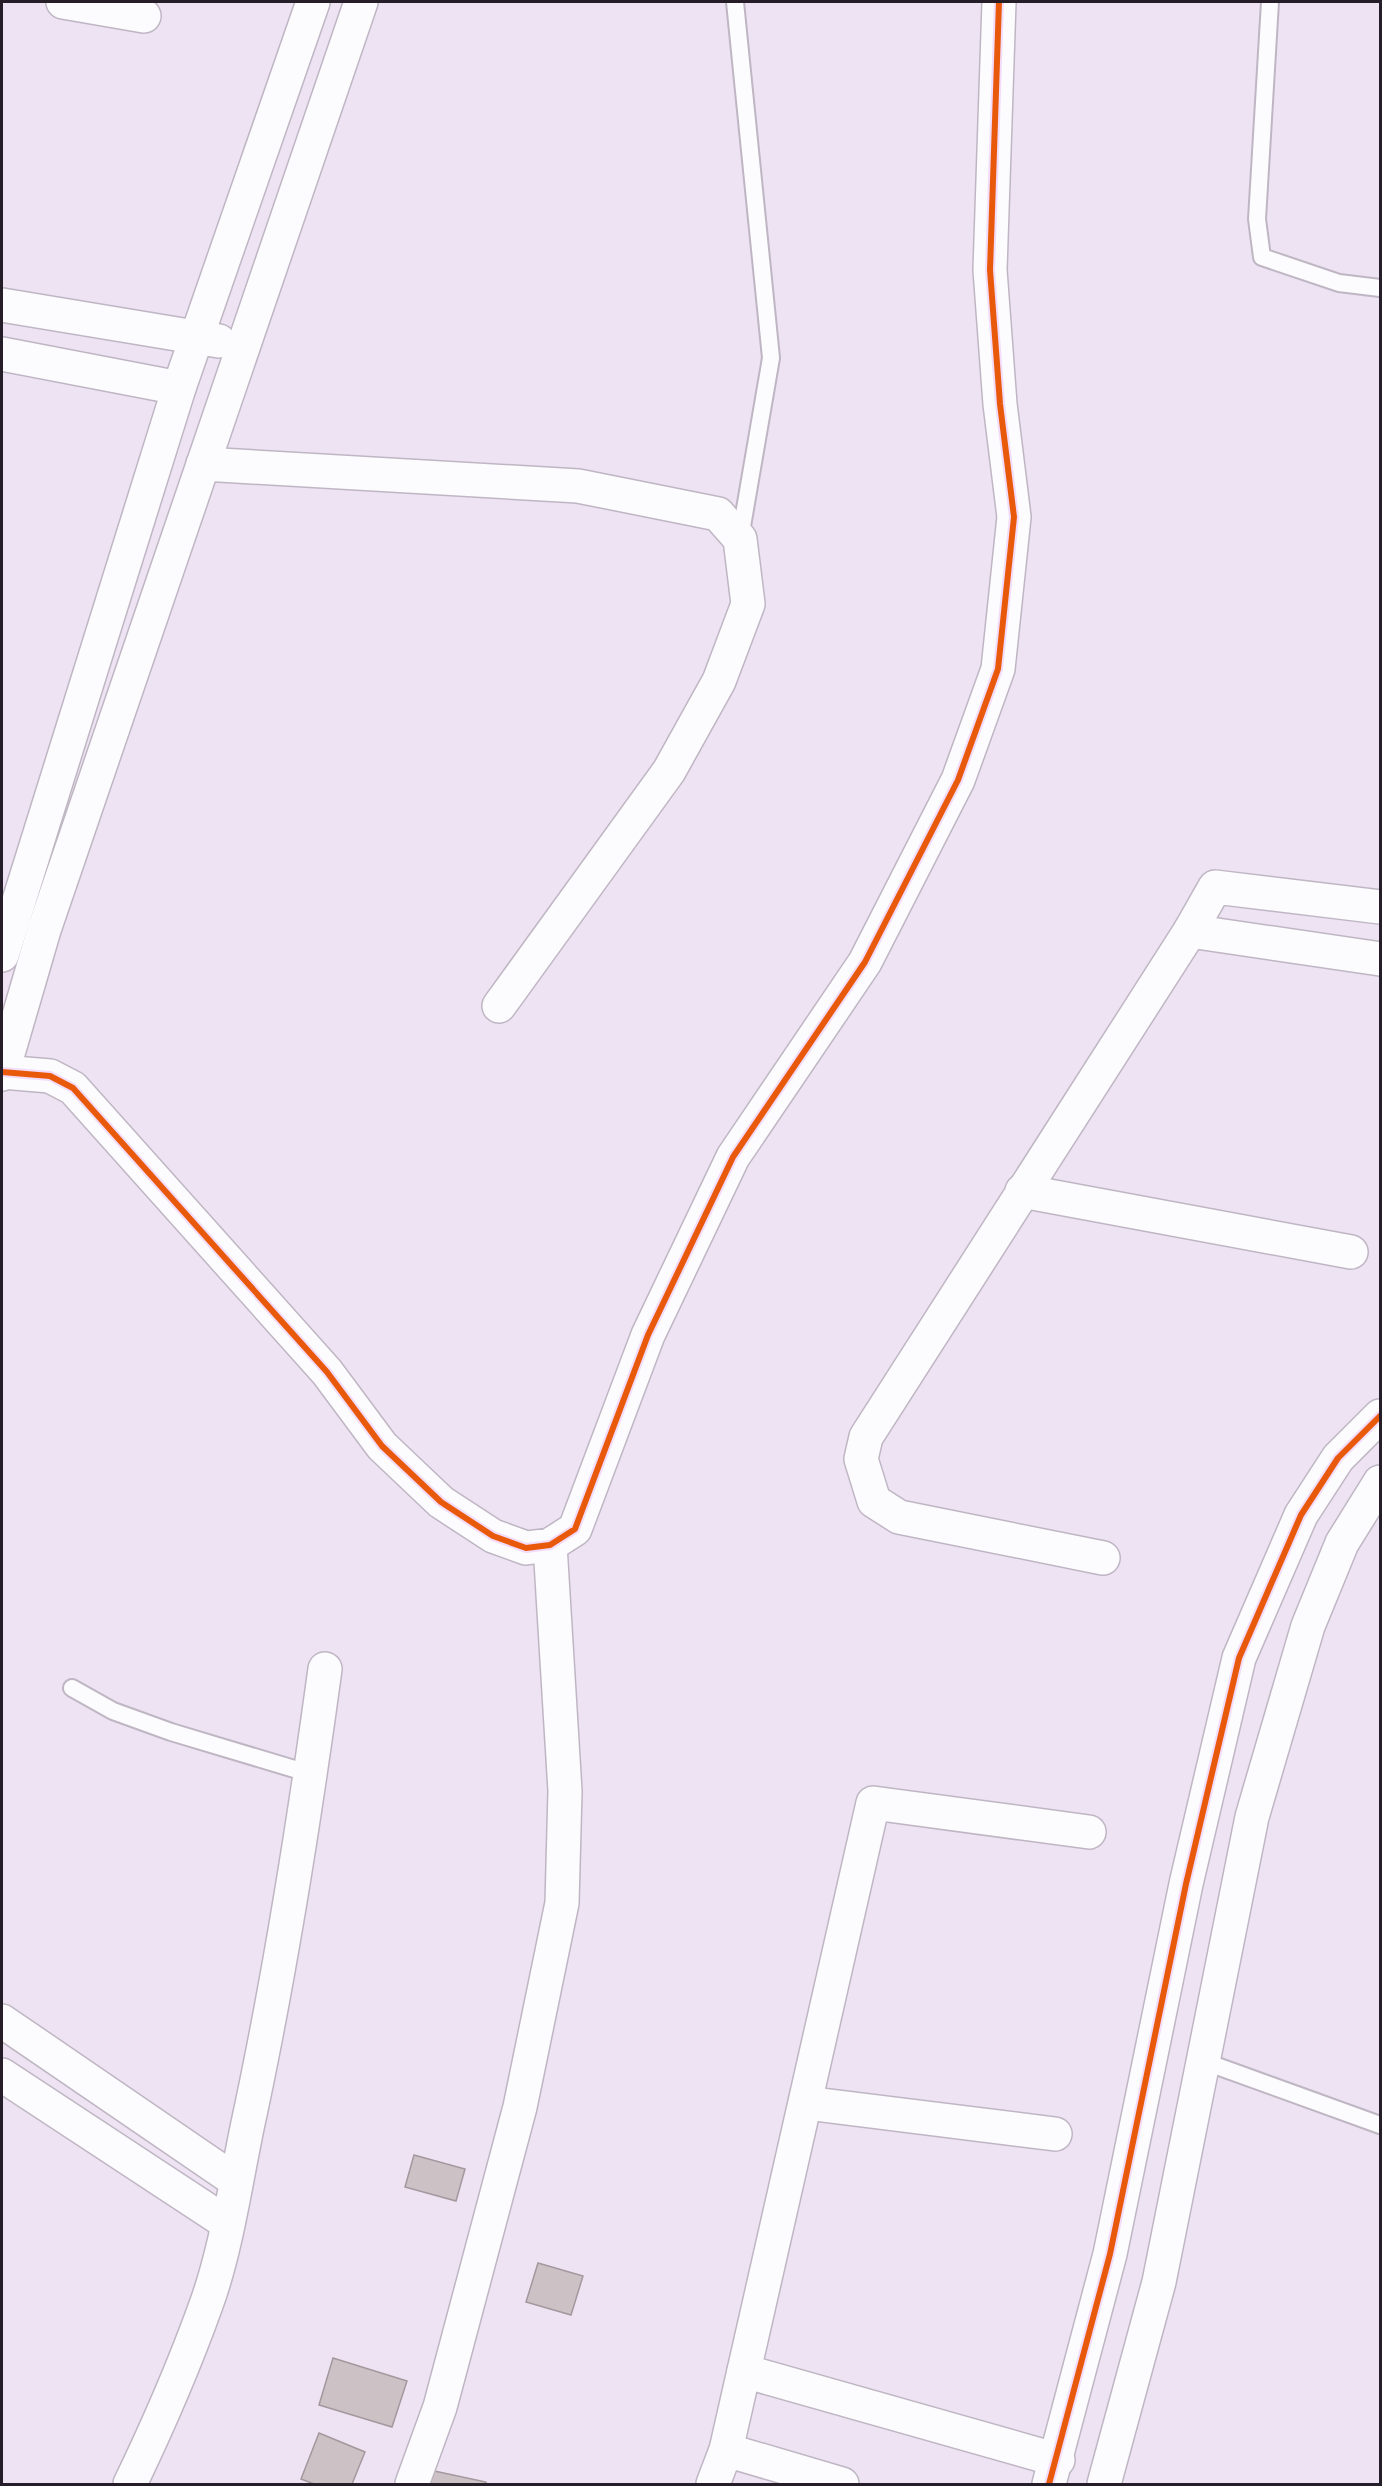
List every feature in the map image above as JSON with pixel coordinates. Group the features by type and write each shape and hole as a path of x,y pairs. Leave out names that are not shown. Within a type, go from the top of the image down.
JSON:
{"street":[{"path":"63,2 144,16"},
{"path":"2,955 179,388 199,337 313,2"},
{"path":"361,2 44,930 2,1073 50,1076 73,1088 327,1372 382,1446 441,1502 493,1536 526,1548 550,1545 575,1529 648,1335 733,1157 865,962 958,780 998,669 1014,517 1000,404 990,270 999,2"},
{"path":"2,306 243,345"},
{"path":"2,354 179,388"},
{"path":"203,464 578,486 718,514 740,539 748,604 719,681 669,771 499,1006"},
{"path":"1102,1558 899,1517 874,1501 861,1459 866,1437 1190,931 1215,887 1380,907"},
{"path":"1190,931 1380,959"},
{"path":"1022,1191 1351,1251"},
{"path":"744,2371 1054,2472 1110,2254 1186,1884 1239,1658 1301,1515 1338,1458 1380,1416"},
{"path":"1104,2484 1159,2282 1252,1817 1308,1626 1342,1543 1380,1482"},
{"path":"412,2484 440,2407 517,2119 562,1903 565,1791 550,1545"},
{"path":"130,2484 153,2437 207,2303 227,2223 267,2030 311,1774 325,1668"},
{"path":"713,2484 726,2450 873,1803 1089,1832"},
{"path":"2,2021 236,2181"},
{"path":"2,2075 227,2223"},
{"path":"806,2103 1055,2133"},
{"path":"726,2450 842,2484"}],"lane":[{"path":"735,2 771,358 740,539"},
{"path":"1270,2 1257,219 1262,257 1339,283 1380,288"},
{"path":"72,1688 113,1711 171,1732 311,1774"},
{"path":"1203,2061 1380,2125"}],"building":[{"path":"414,2155 465,2169 456,2201 405,2187"},
{"path":"538,2263 583,2276 571,2315 526,2302"},
{"path":"333,2358 407,2381 392,2427 319,2405"},
{"path":"319,2433 365,2452 352,2484 314,2484 301,2479"},
{"path":"425,2469 486,2482 486,2484 422,2484"}],"cycle path":[{"path":"2,1072 50,1076 73,1088 327,1372 382,1446 441,1502 493,1536 526,1548 550,1545 575,1529 648,1335 733,1157 865,962 958,780 998,669 1014,517 1000,404 990,270 999,2"},
{"path":"1049,2484 1110,2254 1186,1884 1239,1658 1301,1515 1338,1458 1380,1416"}]}
